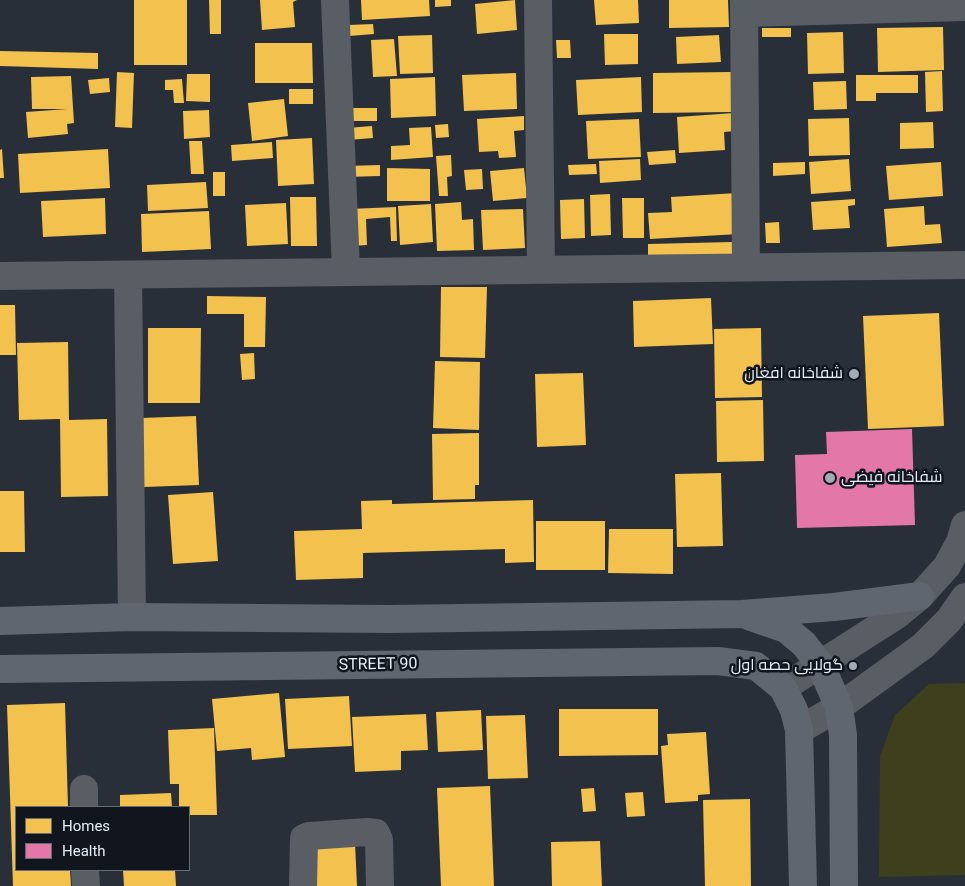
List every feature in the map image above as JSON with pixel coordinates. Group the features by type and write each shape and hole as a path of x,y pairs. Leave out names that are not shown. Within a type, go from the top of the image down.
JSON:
{"main road":[{"path":"0,621 132,617 390,619 742,614 854,605 920,596"},
{"path":"742,614 786,629 804,644 820,666 839,707 842,735 844,886"},
{"name":"STREET 90","path":"0,669 718,661 756,666 783,688"},
{"path":"783,688 794,710 799,730 802,886"}],"street":[{"path":"335,0 346,272"},
{"path":"538,0 541,270"},
{"path":"746,267 744,7 965,7"},
{"path":"0,276 965,265"},
{"path":"128,274 132,617"},
{"path":"783,688 897,615 920,596 946,566 960,542 965,525"},
{"path":"799,730 839,707 923,646 949,620 965,597"},
{"path":"303,886 304,838 308,836 367,832 376,834 379,840 380,886"},
{"path":"85,871 86,886"}],"shaded area":[{"path":"965,683 965,875 879,877 880,756 895,715 929,684"}],"building: Homes":[{"path":"134,0 187,0 187,65 134,65"},
{"path":"209,0 221,0 221,34 210,34"},
{"path":"260,0 297,0 293,2 295,27 262,30"},
{"path":"361,0 429,0 430,16 362,20"},
{"path":"435,0 451,0 451,6 435,7"},
{"path":"515,0 517,30 477,34 475,4"},
{"path":"594,0 638,0 639,23 596,25"},
{"path":"669,0 728,0 729,27 669,28"},
{"path":"373,24 374,34 349,36 348,25"},
{"path":"943,27 944,70 878,72 877,28"},
{"path":"762,28 791,28 791,37 762,37"},
{"path":"843,32 844,73 808,74 807,33"},
{"path":"604,34 638,34 638,64 605,65"},
{"path":"432,35 433,73 400,74 398,36"},
{"path":"719,35 721,62 677,64 676,37"},
{"path":"394,39 397,76 373,77 371,40"},
{"path":"556,40 570,40 571,58 557,58"},
{"path":"255,43 312,43 313,83 255,83"},
{"path":"0,51 98,53 98,69 0,66"},
{"path":"942,71 943,111 926,112 925,72"},
{"path":"117,72 134,73 132,128 115,127"},
{"path":"731,72 732,112 653,113 653,73"},
{"path":"516,73 517,109 464,111 462,75"},
{"path":"187,74 210,74 210,102 186,101"},
{"path":"856,75 918,75 918,93 876,93 876,101 856,101"},
{"path":"71,76 74,123 67,124 68,134 28,138 26,112 67,109 32,109 31,77"},
{"path":"435,77 436,116 391,118 390,79"},
{"path":"641,77 642,112 578,115 576,80"},
{"path":"109,78 110,92 90,94 88,80"},
{"path":"182,79 184,103 174,103 173,90 165,90 165,80"},
{"path":"846,81 847,109 814,110 813,82"},
{"path":"289,89 313,89 313,104 289,104"},
{"path":"284,99 288,136 252,141 248,103"},
{"path":"351,108 377,108 377,121 343,121"},
{"path":"209,110 210,137 184,139 183,111"},
{"path":"734,113 735,131 724,132 725,150 679,153 677,117"},
{"path":"524,116 524,130 514,131 516,157 499,158 498,151 479,152 477,119"},
{"path":"849,118 850,155 809,156 808,119"},
{"path":"639,119 641,157 588,159 586,121"},
{"path":"933,122 934,148 900,149 900,123"},
{"path":"448,124 449,137 436,138 435,125"},
{"path":"372,126 373,138 348,140 347,128"},
{"path":"431,127 433,157 391,160 391,146 410,145 409,128"},
{"path":"312,138 314,184 278,186 276,140"},
{"path":"189,141 202,141 204,174 191,174"},
{"path":"272,142 273,158 232,161 231,145"},
{"path":"2,149 4,178 0,178 0,150"},
{"path":"108,149 110,188 20,193 18,154"},
{"path":"675,150 676,163 649,165 647,152"},
{"path":"451,155 452,176 447,177 448,196 439,196 436,156"},
{"path":"640,159 641,180 600,183 599,161"},
{"path":"849,159 851,191 811,194 809,162"},
{"path":"805,162 805,174 773,176 773,163"},
{"path":"941,162 943,196 889,200 886,166"},
{"path":"596,164 597,174 569,175 568,165"},
{"path":"380,165 380,176 346,177 346,166"},
{"path":"387,168 430,169 430,201 387,201"},
{"path":"524,168 527,198 493,201 490,171"},
{"path":"482,169 483,189 466,190 464,170"},
{"path":"213,172 225,172 225,196 213,196"},
{"path":"206,182 208,208 148,211 147,185"},
{"path":"737,193 740,234 650,239 648,213 672,212 671,197"},
{"path":"610,194 611,235 591,236 590,195"},
{"path":"290,197 316,197 317,246 291,246"},
{"path":"105,198 106,234 43,237 41,201"},
{"path":"622,198 644,198 644,238 623,238"},
{"path":"584,199 585,238 561,239 560,200"},
{"path":"855,199 855,205 848,206 850,228 813,230 811,202"},
{"path":"461,202 462,220 473,219 474,250 437,251 435,204"},
{"path":"286,203 288,244 247,246 245,205"},
{"path":"431,204 433,242 400,245 398,206"},
{"path":"924,206 925,225 940,224 942,243 887,247 884,209"},
{"path":"396,207 397,241 391,241 390,217 366,219 367,245 351,246 349,209"},
{"path":"523,209 525,248 483,250 481,210"},
{"path":"209,211 211,249 142,252 141,214"},
{"path":"779,222 780,243 766,243 765,223"},
{"path":"732,242 732,255 648,257 648,244"},
{"path":"441,287 487,287 485,358 440,357"},
{"path":"207,296 266,297 265,347 244,347 244,314 207,314"},
{"path":"711,298 713,344 634,347 633,301"},
{"path":"0,305 15,305 16,355 0,355"},
{"path":"939,313 944,426 868,429 863,316"},
{"path":"148,328 201,328 200,403 148,403"},
{"path":"761,328 762,397 715,398 714,329"},
{"path":"68,342 69,420 107,419 108,496 61,497 60,419 19,420 17,343"},
{"path":"254,353 255,379 242,380 240,354"},
{"path":"435,361 480,362 479,430 433,428"},
{"path":"583,373 586,445 537,447 535,374"},
{"path":"763,400 764,461 717,462 716,401"},
{"path":"196,416 199,485 144,487 141,418"},
{"path":"479,433 479,485 475,485 475,499 433,500 432,434"},
{"path":"721,473 723,546 677,547 675,474"},
{"path":"0,491 24,491 25,552 0,552"},
{"path":"213,492 218,561 173,564 168,495"},
{"path":"392,500 392,504 533,500 534,562 505,563 505,549 363,553 363,578 296,580 294,531 362,529 361,501"},
{"path":"536,521 605,521 605,570 536,570"},
{"path":"609,529 673,529 673,574 608,573"},
{"path":"279,693 285,757 252,760 251,748 217,751 212,699"},
{"path":"349,696 352,746 288,749 285,699"},
{"path":"65,703 68,806 15,806 15,871 70,871 71,886 13,886 7,705"},
{"path":"559,709 658,709 658,755 559,756"},
{"path":"481,710 483,750 438,752 436,712"},
{"path":"426,714 428,750 401,751 401,770 355,772 352,717"},
{"path":"525,715 528,778 488,779 486,716"},
{"path":"214,728 217,815 190,815 190,806 179,806 179,784 170,784 168,730"},
{"path":"706,732 710,794 698,795 698,801 665,803 661,746 668,745 667,734"},
{"path":"490,786 494,886 441,886 437,788"},
{"path":"594,788 596,811 583,812 581,789"},
{"path":"643,792 645,816 627,817 625,793"},
{"path":"171,793 172,806 120,806 120,795"},
{"path":"750,799 751,886 705,886 703,800"},
{"path":"600,841 602,886 552,886 551,842"},
{"path":"355,843 357,886 314,886 311,847"},
{"path":"123,871 175,871 176,886 124,886"}],"building: Health":[{"path":"912,429 915,525 797,528 795,455 827,454 826,432"}],"place":[{"name":"شفاخانه افغان","path":"854,374"},
{"name":"شفاخانه فیضی","path":"830,478"},
{"name":"گولایی حصه اول","path":"853,666"}]}
